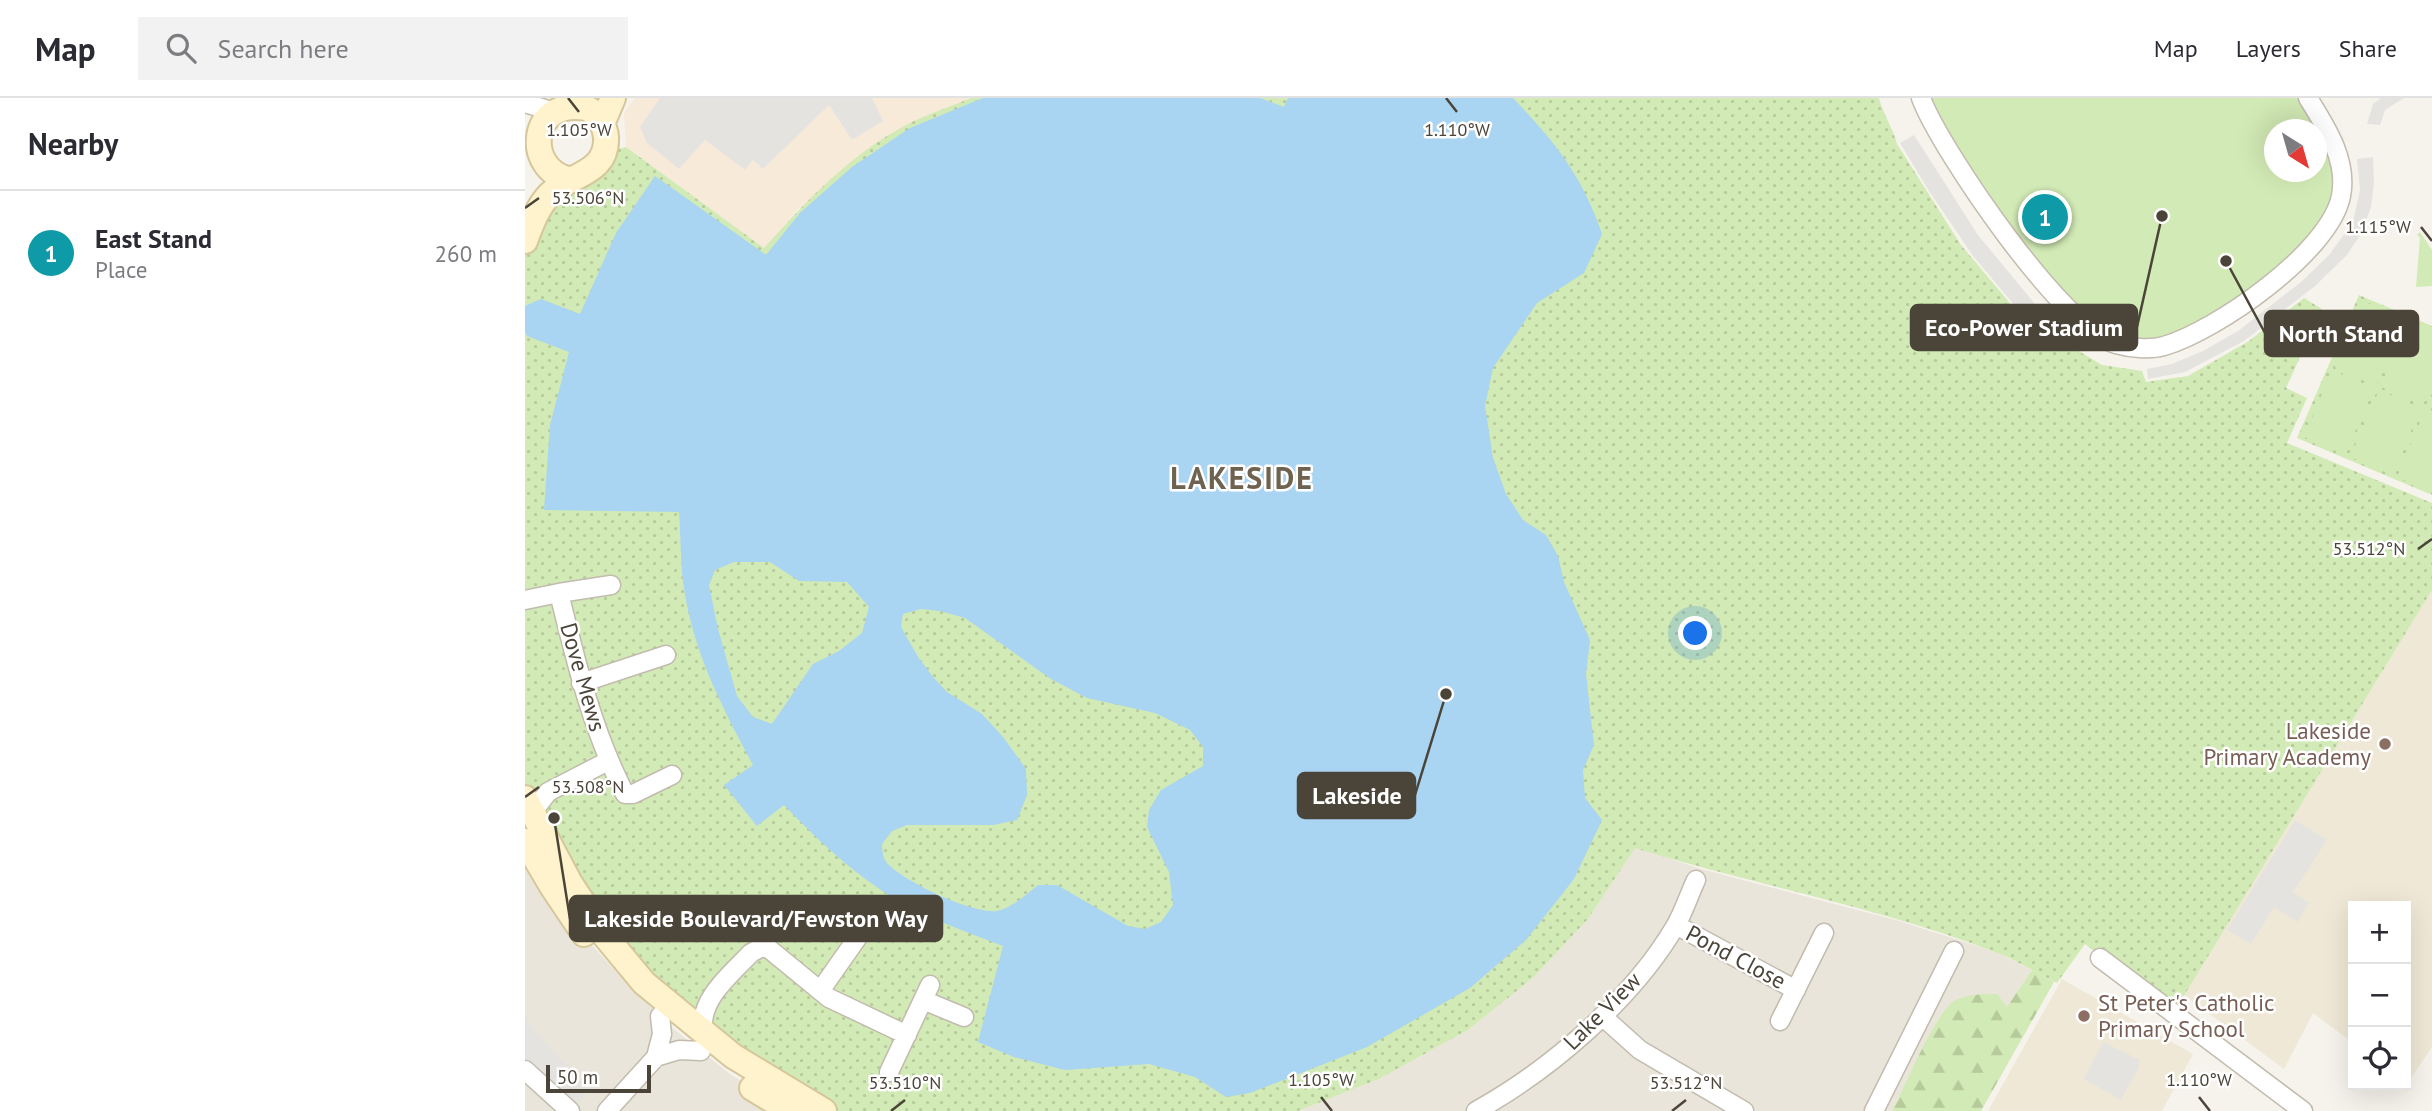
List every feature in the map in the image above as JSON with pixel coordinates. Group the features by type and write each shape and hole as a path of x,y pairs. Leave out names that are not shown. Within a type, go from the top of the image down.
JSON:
{"street":[{"path":"602,124 613,98"},
{"path":"1921,98 1957,166 1983,203 2061,300 2082,324 2098,337 2115,344 2137,348 2161,347 2214,323 2286,272 2332,221 2341,196 2342,167 2335,147 2308,98"},
{"path":"574,100 590,109 602,124 606,137 604,153 595,167 580,177 555,177 544,172 528,150 535,106 574,100"},
{"path":"529,231 548,195 568,179"},
{"name":"Dove Mews","path":"525,600 611,585"},
{"name":"Dove Mews","path":"559,593 581,683 608,761 625,794 629,795 672,775"},
{"path":"581,683 666,656"},
{"name":"Dove Mews","path":"535,801 608,761"},
{"path":"525,788 535,801 570,883 605,936 667,1011"},
{"path":"525,841 552,888 590,943 631,988 667,1011 702,1041 730,1074 790,1111"},
{"name":"Lake View","path":"1476,1111 1517,1086 1570,1047 1602,1016 1641,973 1676,925 1696,880"},
{"name":"Pond Close","path":"1676,925 1796,990"},
{"path":"820,991 864,928"},
{"name":"Pond Close","path":"1780,1021 1824,933"},
{"path":"702,1041 702,1016 715,992 751,953 760,948 768,948 829,998 907,1035"},
{"path":"1874,1111 1954,951"},
{"path":"2100,958 2302,1111"},
{"path":"667,1011 694,1004 715,992"},
{"path":"889,1072 927,992 964,1017"},
{"path":"607,1111 656,1056 667,1011"},
{"path":"1602,1016 1640,1050 1737,1110"},
{"path":"656,1056 702,1041 824,1111"},
{"path":"526,1073 570,1111"}],"shaded area":[{"path":"635,98 971,98 906,125 798,209 764,248 626,147 624,113"},
{"path":"660,98 872,98 883,121 852,140 829,105 763,169 753,160 745,170 705,140 679,169 647,143 640,127"},
{"path":"2381,98 2404,98 2385,110 2380,125 2367,124 2373,104"},
{"path":"1914,135 1978,235 2049,321 2037,332 1973,256 1929,191 1900,143"},
{"path":"2373,157 2371,207 2362,232 2347,255 2315,286 2244,341 2185,372 2148,379 2147,369 2172,364 2203,351 2238,331 2301,282 2329,255 2353,222 2360,190 2357,159"},
{"name":"Lakeside Primary Academy","path":"2432,590 2432,1047 2411,1078 2411,901 2348,901 2348,1039 2313,1013 2284,1069 2184,995"},
{"path":"2295,820 2327,840 2293,892 2309,903 2297,922 2274,907 2251,944 2227,930"},
{"path":"525,841 590,943 631,988 675,1030 730,1074 790,1111 525,1111"},
{"path":"1635,847 1701,869 1896,920 1996,952 2032,970 2007,1008 1939,1018 1892,1111 1298,1111 1379,1079 1468,1030 1534,977 1588,919"},
{"name":"St Peter's Catholic Primary School","path":"2062,979 2193,1054 2162,1111 1988,1111"},
{"path":"525,1016 537,1033 589,1089 571,1111 525,1070"},
{"path":"2103,1042 2140,1060 2121,1100 2084,1079"}],"green space":[{"name":"LAKESIDE","path":"971,98 1879,98 1897,144 1961,245 2036,334 2049,323 2072,347 2102,365 2142,371 2146,382 2188,376 2249,341 2304,298 2322,309 2286,388 2307,398 2287,443 2432,503 2432,590 2174,1012 2085,944 2057,983 2003,955 1951,936 1635,848 1588,919 1534,977 1468,1030 1379,1079 1298,1111 824,1111 644,983 525,798 525,241 532,221 604,153 626,147 764,248 813,196 867,150 906,125"},
{"path":"1928,98 2298,98 2311,119 2264,119 2264,182 2327,182 2327,150 2334,185 2330,202 2317,229 2305,244 2268,277 2202,322 2163,338 2137,341 2111,335 2093,323 2078,308 2028,250 1975,177"},
{"path":"2420,232 2432,250 2432,286 2416,287 2420,238 2417,235"},
{"path":"2359,295 2432,326 2432,495 2297,438"},
{"path":"2363,301 2405,319 2376,386 2335,368"},
{"path":"2409,320 2432,330 2432,383 2423,405 2381,387"},
{"path":"2332,370 2374,388 2345,455 2304,437"},
{"path":"2379,390 2421,408 2392,475 2350,457"},
{"path":"2425,410 2432,413 2432,492 2397,477"},
{"path":"2032,970 2054,982 1981,1111 1892,1111 1929,1036 1946,1009 1959,999 1986,994 1997,994 2007,1007"}],"water":[{"name":"LAKESIDE","path":"983,98 1260,98 1284,107 1288,98 1513,98 1566,160 1586,194 1602,234 1584,273 1537,303 1493,368 1485,406 1493,458 1506,494 1523,520 1546,535 1558,556 1564,582 1590,640 1586,674 1594,745 1583,770 1585,798 1602,820 1574,879 1526,940 1470,988 1367,1047 1250,1093 1226,1097 1195,1077 1149,1064 1065,1070 1014,1057 978,1042 1003,946 925,914 881,890 830,850 784,805 757,826 724,785 753,765 720,701 694,635 683,579 679,512 544,510 550,425 569,352 527,336 525,306 541,299 580,314 616,233 655,176 766,255 800,213 852,167 910,128","holes":["734,562 770,562 799,581 847,582 869,607 862,633 839,651 813,664 772,724 753,717 737,696 718,629 709,585 715,570","921,609 965,618 1051,679 1087,698 1155,713 1190,730 1203,747 1203,766 1161,790 1149,810 1147,827 1169,872 1173,905 1161,922 1145,929 1128,926 1057,885 1038,885 1008,907 986,911 923,888 886,862 882,844 892,831 907,825 993,825 1017,820 1027,795 1026,769 1003,737 982,714 947,692 918,657 901,627 903,614"]}],"place":[{"name":"Eco-Power Stadium","path":"2162,216"},
{"name":"East Stand","path":"2045,217"},
{"name":"North Stand","path":"2226,261"},
{"name":"Lakeside","path":"1446,694"},
{"name":"Lakeside Primary Academy","path":"2385,744"},
{"name":"Lakeside Boulevard/Fewston Way","path":"554,818"},
{"name":"St Peter's Catholic Primary School","path":"2084,1016"}],"district":[{"name":"LAKESIDE","path":"1242,479"}]}
